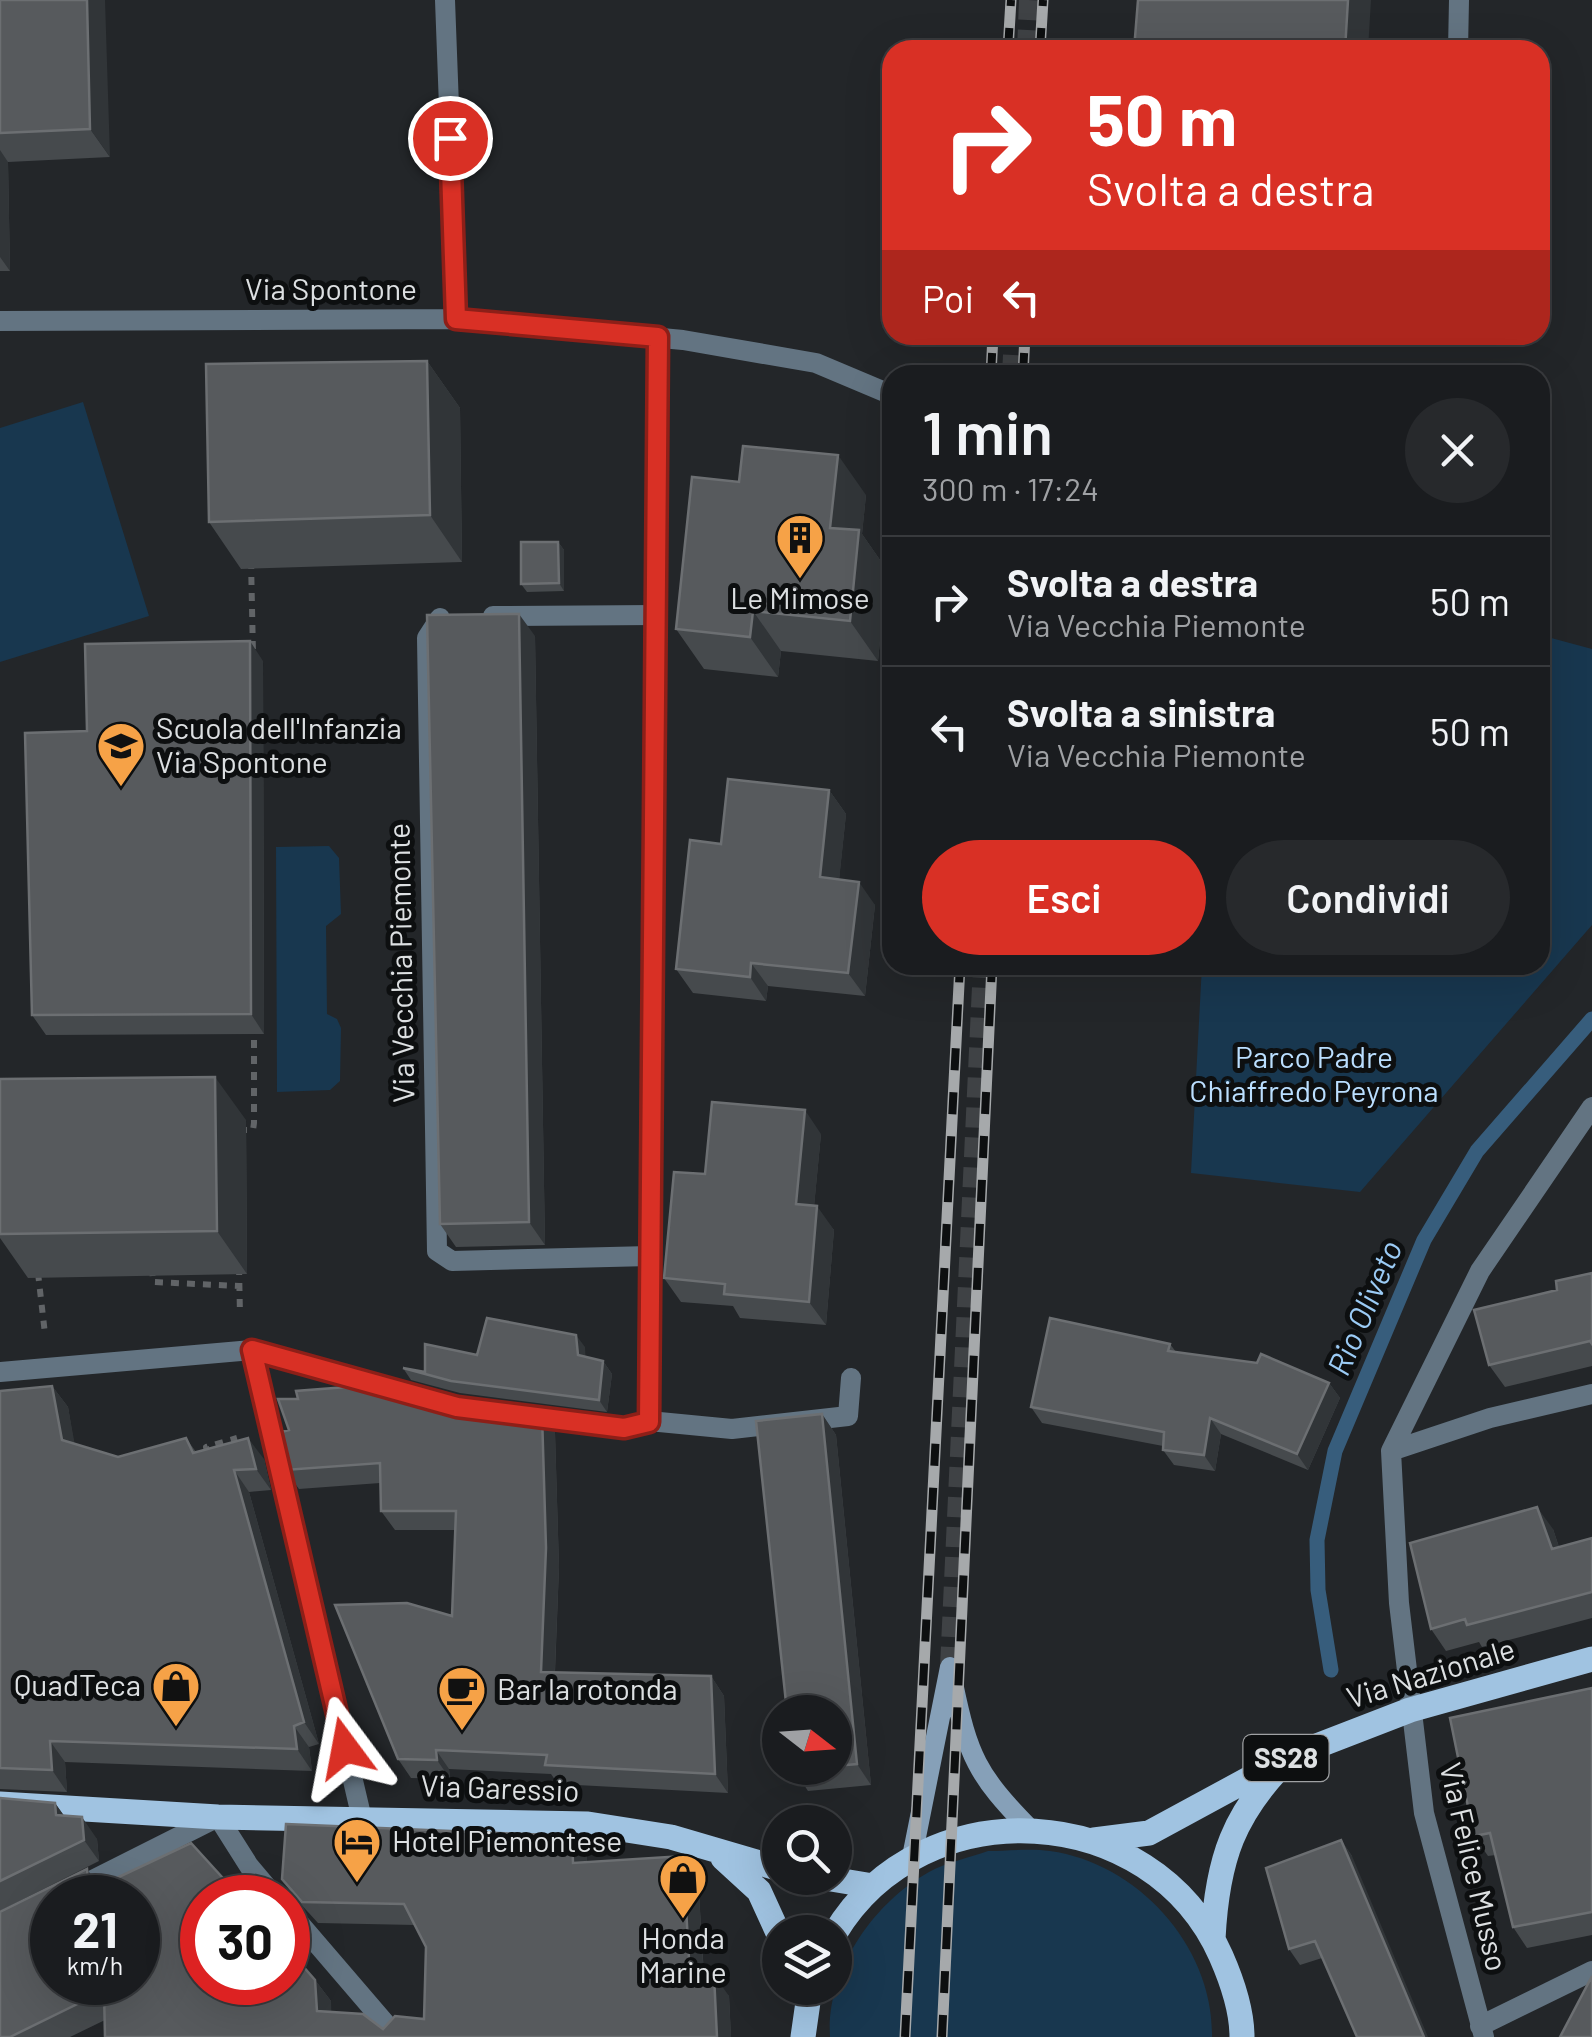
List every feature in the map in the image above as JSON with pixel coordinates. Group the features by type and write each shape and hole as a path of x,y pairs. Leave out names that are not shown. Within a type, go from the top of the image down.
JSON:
{"main road":[{"name":"Via Nazionale","path":"1094,1840 1150,1833 1291,1756 1410,1710 1592,1659"},
{"path":"912,1857 950,1667 966,1741 986,1784 1029,1828"},
{"name":"Via Nazionale","path":"1214,1939 1221,1863 1234,1832 1266,1780 1291,1756"},
{"name":"Via Garessio","path":"0,1804 218,1817 588,1824 697,1844 762,1864"},
{"path":"849,1915 872,1886 912,1857 968,1834 1029,1828 1094,1840 1130,1856 1163,1879 1191,1906 1214,1939 1233,1983 1242,2037"},
{"name":"Via Garessio","path":"697,1844 733,1864 759,1891 770,1915"},
{"path":"852,1883 872,1886"},
{"path":"802,2037 805,2005"}],"street":[{"path":"445,0 456,319"},
{"path":"1458,40 1459,0"},
{"name":"Via Spontone","path":"0,321 456,319 658,337 816,363 882,391"},
{"path":"649,1422 658,337"},
{"name":"Via Vecchia Piemonte","path":"650,1256 452,1261 437,1251 427,638 440,616 656,615"},
{"path":"1391,1450 1480,1271 1592,1107"},
{"path":"252,1350 362,1819"},
{"path":"0,1372 252,1350 440,1403"},
{"path":"508,1414 624,1428 649,1422 732,1429 848,1416 851,1378"},
{"path":"1391,1450 1490,1418 1592,1394"},
{"name":"Via Felice Musso","path":"1391,1450 1399,1603 1424,1813 1482,2032"},
{"path":"102,1875 218,1817 257,1875"},
{"path":"310,1936 397,2037"},
{"path":"1482,2032 1592,1970"}],"path":[{"path":"250,544 253,662"},
{"path":"238,1150 237,1130 253,1130 254,1123 254,1008"},
{"path":"152,1267 152,1282 239,1286 240,1266 222,1266"},
{"path":"133,1267 170,1267"},
{"path":"47,1366 41,1278 36,1268 55,1268"}],"green space":[{"path":"83,402 149,616 0,662 0,428"},
{"name":"Parco Padre Chiaffredo Peyrona","path":"1550,638 1592,649 1592,925 1550,973"},
{"path":"329,846 339,858 341,914 326,926 327,1014 337,1019 341,1028 340,1081 330,1090 277,1092 276,847"},
{"name":"Parco Padre Chiaffredo Peyrona","path":"1201,975 1549,975 1360,1192 1191,1173"},
{"path":"1042,1850 1082,1859 1113,1872 1165,1915 1185,1942 1200,1972 1209,2004 1212,2037 830,2037 832,2005 852,2005 852,1951 857,1941 872,1920 909,1885 951,1863 988,1851"}],"building":[{"path":"0,0 87,0 90,129 0,133"},
{"path":"1138,0 1348,0 1346,40 1135,40"},
{"path":"427,361 430,515 209,522 206,364"},
{"name":"Le Mimose","path":"743,446 838,455 830,528 859,530 850,621 753,611 750,637 676,629 692,477 739,482"},
{"path":"521,542 558,542 559,583 521,584"},
{"path":"519,614 529,1222 440,1224 427,615"},
{"name":"Scuola dell'Infanzia Via Spontone","path":"250,641 251,1014 32,1015 25,733 87,731 85,644"},
{"path":"728,779 829,790 820,877 859,882 848,973 751,963 750,977 676,969 690,840 721,844"},
{"path":"215,1077 217,1231 0,1234 0,1079"},
{"path":"712,1102 805,1110 796,1204 817,1206 809,1302 724,1294 725,1284 664,1278 674,1172 705,1174"},
{"path":"1592,1273 1592,1344 1590,1341 1489,1365 1474,1310 1557,1290 1556,1281"},
{"path":"487,1318 576,1335 578,1355 603,1361 599,1400 451,1381 403,1368 425,1372 425,1344 477,1355"},
{"path":"1050,1318 1170,1344 1168,1351 1257,1363 1261,1354 1329,1383 1297,1454 1210,1418 1204,1455 1163,1450 1164,1432 1031,1407"},
{"path":"52,1386 62,1440 118,1457 186,1438 193,1453 248,1438 256,1469 234,1470 304,1722 294,1726 297,1749 50,1741 52,1770 0,1768 0,1391"},
{"path":"360,1386 389,1391 390,1387 442,1402 542,1414 546,1548 541,1672 711,1676 715,1774 545,1765 547,1755 436,1750 437,1760 398,1759 335,1605 407,1603 452,1616 456,1511 381,1511 380,1463 285,1470 277,1433 289,1430 278,1399 298,1399 296,1391"},
{"path":"822,1414 850,1695 785,1695 756,1421"},
{"path":"1537,1507 1552,1549 1592,1538 1592,1592 1467,1625 1465,1619 1431,1629 1410,1543"},
{"path":"1592,1688 1592,1912 1513,1927 1490,1833 1474,1836 1450,1718"},
{"path":"852,1714 857,1764 852,1764"},
{"path":"0,1798 55,1803 56,1815 82,1817 84,1840 0,1881"},
{"path":"286,1824 572,1836 573,1863 683,1856 690,1976 714,1975 717,2037 105,2037 104,2005 160,2005 160,1875 123,1875 191,1843 220,1875 180,1875 180,2005 310,2005 310,1974 315,1980 317,2011 363,2014 383,2029 395,2016 424,2019 426,1947 404,1904 310,1902 310,1875 282,1875"},
{"path":"1341,1840 1424,2037 1357,2037 1315,1941 1289,1949 1266,1868"},
{"path":"30,1897 30,2005 75,2005 10,2037 0,2037 0,1912"},
{"path":"1592,1976 1592,2037 1560,2037"}],"waterway":[{"name":"Rio Oliveto","path":"1331,1670 1318,1590 1317,1540 1335,1451 1424,1240 1477,1151 1592,1019"}],"tunnel":[{"path":"1027,40 1029,0"},
{"path":"1012,365 1014,345"},
{"path":"950,1667 983,975"}],"railway":[{"path":"1009,40 1011,0"},
{"path":"1041,40 1043,0"},
{"path":"992,345 992,365"},
{"path":"1024,345 1024,365"},
{"path":"905,2037 959,975"},
{"path":"942,2037 992,975"}],"place":[{"name":"Le Mimose","path":"800,580"},
{"name":"Scuola dell'Infanzia Via Spontone","path":"121,788"},
{"name":"QuadTeca","path":"176,1728"},
{"name":"Bar la rotonda","path":"462,1732"},
{"name":"Hotel Piemontese","path":"357,1884"},
{"name":"Honda Marine","path":"683,1920"}],"route":[{"path":"345,1748 252,1350 387,1391 457,1407 624,1428 649,1422 658,337 456,319 450,138"}]}
